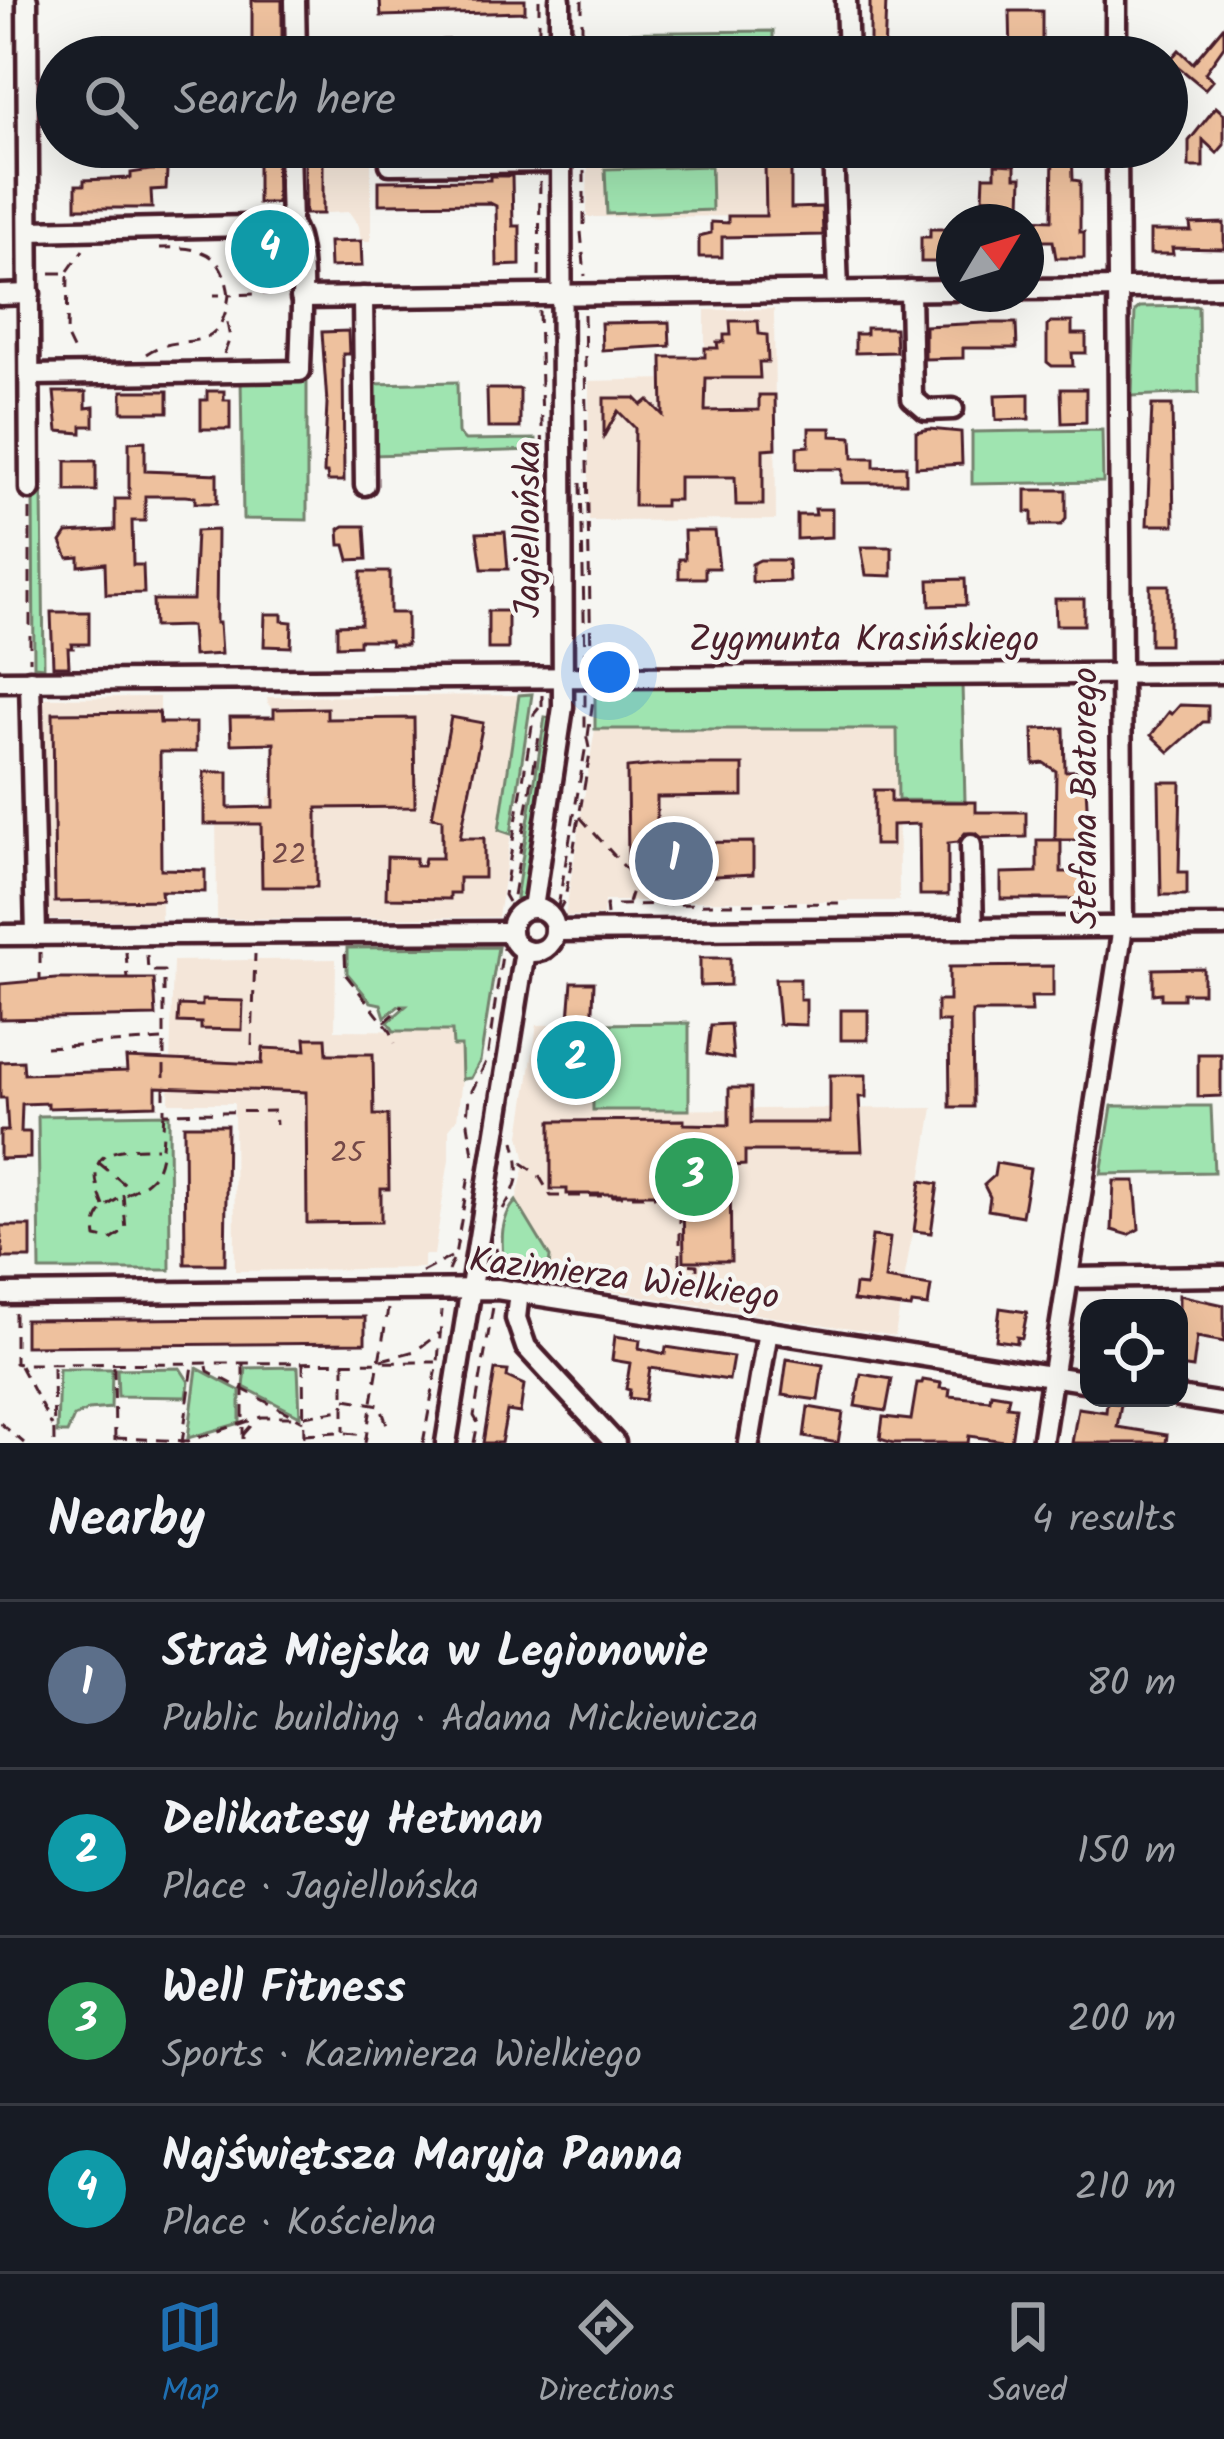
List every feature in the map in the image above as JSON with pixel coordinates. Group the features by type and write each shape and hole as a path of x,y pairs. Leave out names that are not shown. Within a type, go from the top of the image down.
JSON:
{"street":[{"path":"27,0 30,489"},
{"path":"296,0 296,36"},
{"path":"560,0 560,36"},
{"path":"846,0 847,36"},
{"path":"1116,0 1116,36"},
{"path":"31,375 300,371 299,237 291,225 290,168"},
{"name":"Jagiellońska","path":"533,908 561,737 564,675 561,263 565,168"},
{"path":"834,168 838,291"},
{"name":"Stefana Batorego","path":"1042,1443 1123,926 1117,168"},
{"path":"29,231 291,225"},
{"path":"1044,289 1224,287"},
{"path":"910,290 912,398 926,410 953,410"},
{"path":"300,295 936,290"},
{"path":"0,295 30,295"},
{"path":"363,297 365,485"},
{"name":"Zygmunta Krasińskiego","path":"0,680 30,675 1224,673"},
{"path":"30,675 38,941"},
{"path":"971,845 973,928"},
{"path":"506,932 517,915 533,908 560,924 1224,926"},
{"path":"0,935 38,941 506,932 526,950 543,950 560,924"},
{"path":"446,1443 526,950"},
{"path":"1069,1278 1224,1276"},
{"path":"519,1292 516,1318 526,1347 615,1443"},
{"name":"Kazimierza Wielkiego","path":"4,1294 519,1292 1080,1380"},
{"path":"749,1443 768,1331"},
{"path":"1188,1398 1224,1404"}],"path":[{"path":"539,0 539,36"},
{"path":"582,0 582,36"},
{"path":"540,168 543,468"},
{"path":"569,168 583,236 585,279"},
{"path":"561,263 583,236"},
{"path":"151,243 160,248 193,247 214,258 226,277 230,338 218,372"},
{"path":"78,358 68,347 68,273 88,244"},
{"path":"30,273 68,273"},
{"path":"214,295 300,295"},
{"path":"584,305 588,649 600,665"},
{"path":"135,364 151,349 197,343 226,316"},
{"path":"30,511 30,675"},
{"path":"560,924 558,904 592,724 594,685"},
{"path":"473,1155 466,1117 469,1097 488,1060 506,932 508,902 504,895 534,714 541,706 542,715"},
{"path":"508,902 513,896 539,736"},
{"path":"574,816 585,819 628,871 638,871 628,904"},
{"path":"607,918 606,905 840,903"},
{"path":"38,941 40,980"},
{"path":"345,945 346,974 394,1043"},
{"path":"123,1194 126,1230 112,1240 100,1240 95,1232 105,1208 123,1194 154,1174 160,1164 164,971 148,971 147,946"},
{"path":"252,1046 255,946"},
{"path":"126,947 128,980"},
{"path":"384,1023 404,1006"},
{"path":"46,1047 162,1040"},
{"path":"164,1113 274,1111 276,1125"},
{"path":"105,1208 95,1180 98,1162 122,1147 159,1148"},
{"path":"98,1162 130,1190"},
{"path":"501,1214 518,1186 520,1164 538,1174 551,1196 680,1196 680,1264 698,1265 697,1280"},
{"path":"445,1279 455,1255 469,1177"},
{"path":"496,1244 499,1277"},
{"path":"24,1294 25,1303 14,1310 15,1363 54,1429"},
{"path":"474,1443 478,1424 474,1416 494,1300"},
{"path":"365,1443 389,1301"},
{"path":"423,1443 438,1362 442,1303"},
{"path":"379,1361 415,1352 441,1332"},
{"path":"344,1360 344,1432"},
{"path":"243,1362 243,1443"},
{"path":"303,1362 304,1443"},
{"path":"19,1364 438,1362"},
{"path":"182,1442 193,1363"},
{"path":"206,1363 208,1371 295,1417"},
{"path":"114,1364 115,1441 182,1442 257,1419 303,1418 344,1410"},
{"path":"53,1365 54,1443"},
{"path":"344,1399 380,1405 388,1430"},
{"path":"243,1435 257,1419"},
{"path":"0,1423 24,1443"},
{"path":"304,1434 367,1436"}],"shaded area":[{"path":"305,168 371,168 371,241 361,241 359,226 349,212 305,214"},
{"path":"588,168 774,168 774,216 587,217"},
{"path":"774,309 776,520 589,521 589,381 705,378 705,310"},
{"path":"519,695 499,830 511,834 498,917 217,919 216,808 268,807 268,797 274,795 274,709 267,697"},
{"path":"159,697 161,920 43,920 38,698"},
{"path":"595,729 898,729 899,901 604,901 603,916 565,916"},
{"path":"336,959 335,1030 453,1031 461,1046 457,1119 449,1129 434,1255 424,1255 424,1268 235,1271 234,1103 169,1103 173,961"},
{"path":"593,1024 594,1110 933,1108 895,1336 547,1281 550,1257 516,1201 526,1162 520,1135 537,1025"}],"green space":[{"path":"773,31 773,36 585,36"},
{"path":"711,168 712,210 607,214 605,169"},
{"path":"1198,306 1199,393 1132,396 1135,311"},
{"path":"307,375 307,520 243,519 241,376"},
{"path":"457,382 458,433 465,440 536,439 536,450 372,455 373,384"},
{"path":"1102,430 1103,482 972,484 972,432"},
{"path":"33,490 42,490 44,667 34,666"},
{"path":"962,684 965,801 898,800 897,729 595,729 595,697 602,693 602,685"},
{"path":"532,694 511,834 499,830 519,695"},
{"path":"545,717 554,718 524,900 516,898"},
{"path":"498,947 480,1061 471,1078 462,1079 461,1046 453,1046 452,1031 394,1031 388,1022 406,1006 385,1017 381,1004 371,1002 347,973 347,948"},
{"path":"689,1023 689,1110 593,1110 593,1024"},
{"path":"1112,1106 1211,1106 1214,1172 1101,1174"},
{"path":"169,1114 170,1270 40,1270 38,1116"},
{"path":"516,1201 550,1257 547,1286 504,1281 503,1229"},
{"path":"298,1367 300,1416 244,1387 246,1368"},
{"path":"180,1368 189,1382 187,1397 118,1396 117,1369"},
{"path":"197,1368 240,1391 240,1423 188,1438"},
{"path":"59,1369 112,1369 111,1408 88,1410 74,1417 67,1433 57,1433"}],"building":[{"path":"252,0 282,0 282,36 252,36"},
{"path":"380,0 525,0 525,12 381,16"},
{"path":"870,0 886,0 885,36 870,36"},
{"path":"1010,11 1042,11 1042,36 1011,36"},
{"path":"1224,26 1224,46 1205,73 1213,80 1205,89 1188,75 1188,58 1193,63"},
{"path":"1216,107 1224,114 1224,145 1217,153 1203,140 1203,167 1189,167 1189,141"},
{"path":"258,168 276,168 277,203 258,203"},
{"path":"305,168 323,168 323,214 305,214"},
{"path":"765,168 791,168 791,208 822,207 823,235 722,237 722,257 699,257 699,236 711,233 711,222 728,223 728,216 766,216"},
{"path":"995,168 1015,168 1015,177 1022,177 1021,204 983,198 984,176 995,176"},
{"path":"1053,168 1073,168 1073,180 1080,181 1084,258 1056,258 1053,241 1044,241 1044,220 1052,220"},
{"path":"167,170 166,189 151,190 152,208 76,208 76,185 84,185 84,180 131,178 131,173"},
{"path":"490,176 512,176 520,265 497,266 496,206 490,203 379,204 379,181 490,180"},
{"path":"1224,223 1224,249 1172,248 1173,254 1150,254 1150,231 1191,231 1190,224"},
{"path":"930,229 936,229 936,262 921,262 921,237 930,237"},
{"path":"361,241 362,266 330,267 329,242"},
{"path":"730,321 758,321 759,334 767,335 768,362 759,362 760,378 706,378 705,411 759,410 759,395 775,395 776,448 763,449 763,505 736,505 735,477 679,477 679,500 665,500 665,506 634,506 635,428 618,411 604,436 604,398 635,398 642,405 648,400 663,415 662,357 705,357 705,348 718,348 724,335 731,335"},
{"path":"669,322 670,346 602,350 601,323"},
{"path":"1051,322 1072,322 1072,334 1086,334 1086,353 1072,353 1073,366 1047,362"},
{"path":"1016,323 1017,348 963,348 963,358 925,359 925,326"},
{"path":"866,328 895,328 896,352 855,353 855,334 866,334"},
{"path":"348,331 349,354 343,354 344,481 328,481 324,473 327,403 322,332"},
{"path":"487,389 520,389 520,428 488,428"},
{"path":"1061,389 1086,389 1086,422 1062,423"},
{"path":"122,391 168,391 168,412 122,412"},
{"path":"207,391 224,391 224,400 230,400 230,429 201,429 201,400 207,400"},
{"path":"54,392 86,392 86,408 94,407 94,426 82,426 82,433 58,431"},
{"path":"1029,394 1029,419 996,420 995,395"},
{"path":"1152,405 1172,405 1174,525 1147,525"},
{"path":"809,428 831,428 831,436 852,437 853,458 874,458 874,467 906,466 906,483 842,483 842,469 797,469 797,447 809,446"},
{"path":"916,432 961,432 962,464 916,467"},
{"path":"145,441 145,471 217,474 217,503 195,503 195,497 185,496 145,496 145,521 132,521 133,565 143,565 144,593 106,594 105,563 79,566 79,557 68,558 61,542 67,533 115,530 115,499 129,499 129,442"},
{"path":"66,461 96,461 96,491 66,491"},
{"path":"1026,490 1066,490 1066,519 1061,525 1032,525 1032,512 1026,512"},
{"path":"815,509 832,509 832,537 797,539 797,515 816,515"},
{"path":"365,526 367,559 349,560 345,545 340,545 339,529"},
{"path":"217,530 216,623 221,654 193,656 191,626 154,627 153,600 193,600 196,531"},
{"path":"684,531 715,531 719,568 705,568 705,578 679,578 679,559 685,559"},
{"path":"505,532 508,569 482,569 477,533"},
{"path":"861,547 892,547 892,576 866,575"},
{"path":"788,560 789,581 752,582 752,564"},
{"path":"361,572 390,572 390,613 407,613 407,645 359,640 359,645 337,646 337,625 361,624"},
{"path":"965,579 966,605 930,606 929,580"},
{"path":"1150,585 1169,585 1169,645 1150,645"},
{"path":"1055,599 1084,599 1084,625 1056,625"},
{"path":"488,611 508,611 508,649 488,649"},
{"path":"51,612 89,612 89,644 68,648 69,666 53,666"},
{"path":"265,614 282,614 282,621 292,622 291,647 264,646"},
{"path":"1180,705 1208,706 1208,722 1169,752 1151,735"},
{"path":"327,708 327,719 414,718 415,807 317,808 317,887 262,887 261,824 204,824 204,772 228,772 228,808 274,807 274,743 231,744 230,717 274,717 274,709"},
{"path":"159,712 160,723 196,723 196,752 160,752 161,869 205,870 205,892 161,891 162,900 55,902 53,713"},
{"path":"451,717 483,723 460,838 484,838 484,878 459,878 459,893 450,893 450,899 386,898 387,857 416,858 416,866 423,866 425,858 442,858 442,819 432,817"},
{"path":"1064,728 1065,771 1085,770 1089,840 1055,840 1056,771 1044,763 1034,764 1033,729"},
{"path":"743,765 743,796 657,797 657,843 753,842 753,874 658,879 658,862 628,862 627,768"},
{"path":"1159,782 1181,782 1179,872 1187,872 1187,895 1161,895"},
{"path":"874,790 891,790 891,802 976,802 976,812 1026,812 1026,837 982,838 965,833 958,842 948,843 948,895 920,895 919,824 892,825 892,845 874,845"},
{"path":"1037,840 1061,840 1061,872 1085,872 1085,899 1001,899 1001,873 1037,872"},
{"path":"700,958 730,958 730,985 700,986"},
{"path":"1053,966 1053,997 1031,997 1032,1012 972,1012 973,1107 950,1107 949,1022 937,1022 937,1001 949,1001 949,967"},
{"path":"1203,968 1203,993 1183,993 1183,999 1161,999 1161,993 1153,994 1153,969"},
{"path":"154,979 156,1016 0,1019 0,984"},
{"path":"775,979 800,979 806,1025 779,1024"},
{"path":"572,982 594,982 590,1088 564,1088 562,1050"},
{"path":"202,1000 243,1001 242,1030 201,1029 201,1023 178,1022 179,1005 202,1006"},
{"path":"841,1010 868,1010 868,1040 841,1040"},
{"path":"730,1024 733,1059 707,1054 711,1025"},
{"path":"305,1038 326,1038 327,1054 373,1054 374,1115 388,1115 389,1189 381,1189 381,1222 307,1223 306,1092 156,1087 156,1105 48,1108 48,1103 22,1104 21,1132 30,1132 30,1158 0,1159 0,1131 8,1131 6,1098 0,1098 0,1062 23,1061 24,1074 127,1071 126,1058 262,1064 263,1048 306,1050"},
{"path":"1198,1054 1221,1054 1221,1096 1198,1097"},
{"path":"830,1075 866,1075 866,1097 859,1097 862,1151 745,1151 745,1165 730,1166 731,1261 684,1261 683,1194 567,1194 567,1189 551,1189 551,1121 684,1120 684,1124 729,1125 729,1088 751,1088 751,1123 830,1123"},
{"path":"184,1125 227,1125 225,1264 185,1264"},
{"path":"996,1163 1030,1169 1022,1216 988,1210 990,1197 984,1185 994,1176"},
{"path":"921,1181 938,1184 931,1233 914,1231"},
{"path":"1114,1181 1135,1181 1139,1229 1129,1235 1112,1230"},
{"path":"0,1226 31,1226 31,1258 3,1258"},
{"path":"872,1236 890,1238 885,1279 931,1286 928,1306 853,1301 855,1285 866,1286"},
{"path":"1179,1295 1224,1305 1224,1342 1197,1337 1193,1368 1188,1367 1188,1299 1179,1299"},
{"path":"1000,1308 1027,1312 1017,1343 996,1340"},
{"path":"365,1317 365,1343 25,1346 25,1320"},
{"path":"615,1336 640,1340 639,1348 665,1354 666,1347 733,1357 729,1380 650,1368 645,1400 629,1398 630,1363 612,1360"},
{"path":"787,1359 823,1365 818,1400 782,1395"},
{"path":"495,1370 508,1371 507,1377 524,1385 520,1413 507,1411 501,1443 483,1443"},
{"path":"861,1374 892,1379 886,1411 855,1406"},
{"path":"917,1383 941,1383 940,1388 950,1389 949,1396 990,1400 991,1393 1009,1396 1007,1406 1016,1407 1011,1442 969,1436 968,1443 880,1439 883,1417 911,1420"},
{"path":"808,1407 843,1413 838,1443 804,1437"},
{"path":"1106,1407 1120,1407 1117,1427 1167,1435 1166,1443 1072,1443 1078,1408 1106,1412"}],"place":[{"name":"Najświętsza Maryja Panna","path":"270,249"},
{"name":"Straż Miejska w Legionowie","path":"674,861"},
{"name":"Delikatesy Hetman","path":"576,1060"},
{"name":"Well Fitness","path":"694,1177"}]}
